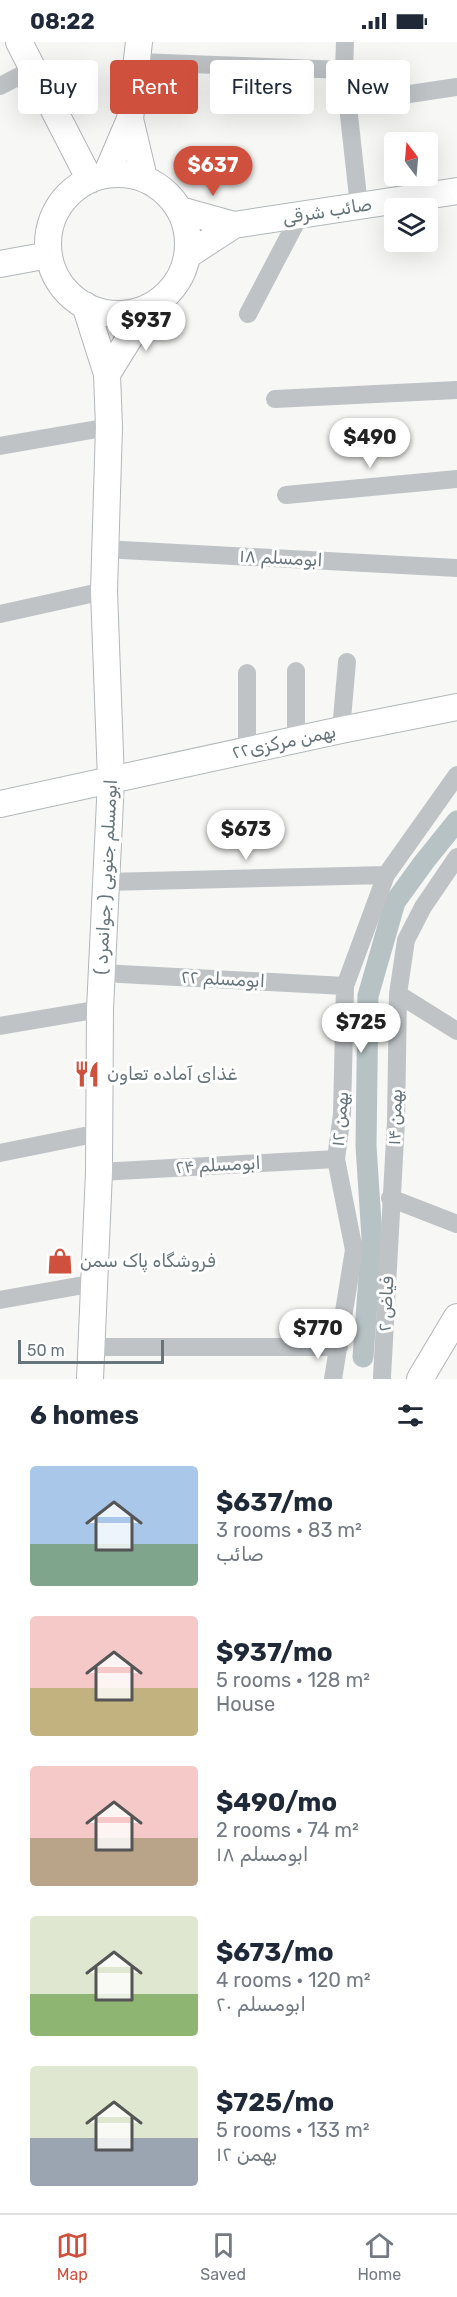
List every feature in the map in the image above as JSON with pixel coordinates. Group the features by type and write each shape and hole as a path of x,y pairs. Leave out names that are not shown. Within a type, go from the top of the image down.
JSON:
{"main road":[{"path":"19,42 28,60"},
{"path":"138,52 130,119 144,178"},
{"path":"60,114 98,177"},
{"path":"98,177 130,119"},
{"path":"125,174 144,178 165,191 180,210 188,232 188,255 181,277 167,295 148,308 127,314 105,313 85,305 68,293 55,275 49,255 49,237 53,219 74,189 98,177 125,174"},
{"name":"صائب شرقی","path":"234,225 457,191"},
{"path":"180,210 234,225"},
{"path":"188,255 234,225"},
{"path":"0,264 49,255"},
{"name":"ابومسلم جنوبی ( جوانمرد )","path":"85,305 107,374 109,427 104,591 111,780 100,1009 99,1172 90,1379"},
{"path":"107,374 148,308"},
{"name":"۲۲بهمن مرکزی","path":"0,804 457,707"},
{"path":"420,1379 457,1317"}],"street":[{"path":"344,60 345,42"},
{"path":"138,52 326,68"},
{"path":"0,86 18,77"},
{"path":"410,94 457,87"},
{"path":"350,114 359,206"},
{"path":"248,314 300,215"},
{"path":"274,399 457,390"},
{"path":"0,446 109,427"},
{"path":"286,495 457,479"},
{"name":"ابومسلم ۱۸","path":"104,549 457,568"},
{"path":"0,614 104,591"},
{"path":"341,730 347,662"},
{"path":"296,671 296,740"},
{"path":"247,673 247,750"},
{"name":"بهمن ۱۲","path":"333,1379 354,1250 336,1159 342,1114 345,986 386,875 457,776"},
{"name":"بهمن ۱۴","path":"390,1230 396,1121 398,994 406,940 423,907 454,866"},
{"path":"106,882 386,875"},
{"name":"ابومسلم ۲۲","path":"102,973 345,986"},
{"path":"398,994 457,1030"},
{"path":"0,1026 100,1009"},
{"path":"0,1153 99,1133"},
{"name":"ابومسلم ۲۴","path":"99,1172 336,1159"},
{"path":"390,1198 457,1224"},
{"name":"فیاض ۲","path":"382,1377 390,1230"},
{"path":"0,1300 95,1284"},
{"path":"92,1347 339,1347"}],"waterway":[{"path":"363,1357 372,1238 366,1146 368,996 395,902 457,821"}],"place":[{"name":"غذای آماده تعاون","path":"87,1074"},
{"name":"فروشگاه پاک سمن","path":"60,1261"}]}
